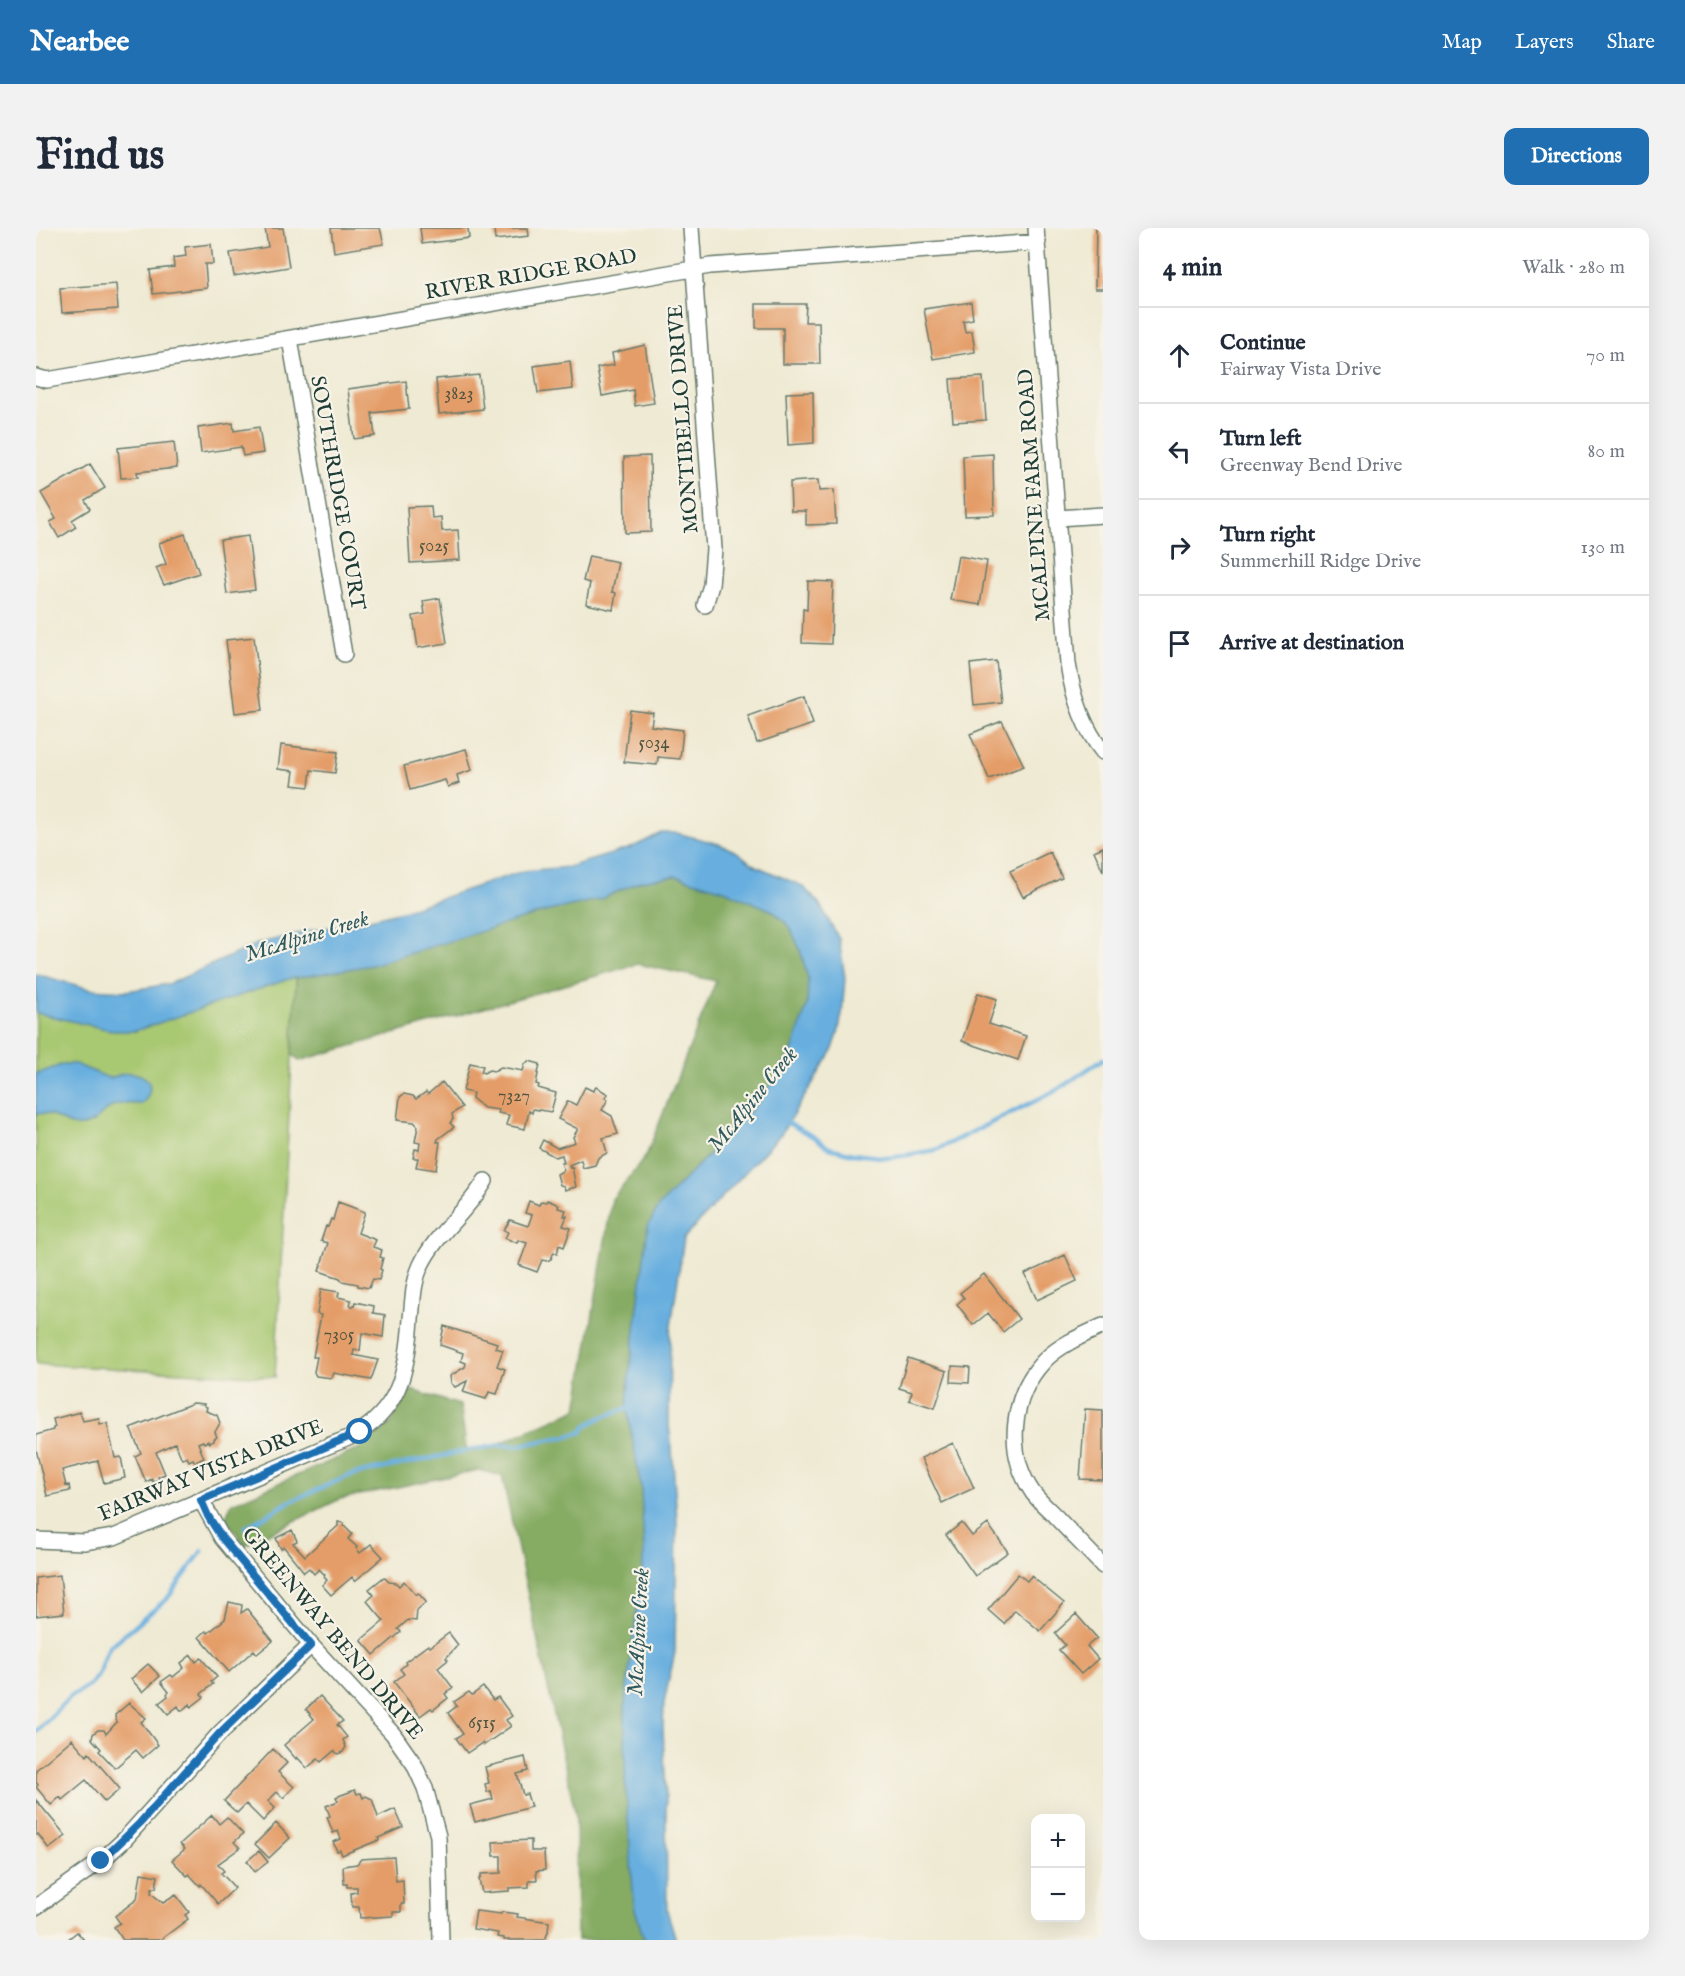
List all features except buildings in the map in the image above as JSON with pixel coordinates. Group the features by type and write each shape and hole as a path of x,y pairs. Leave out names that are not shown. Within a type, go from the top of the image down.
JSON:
{"street":[{"name":"MONTIBELLO DRIVE","path":"691,228 714,549 711,585 705,605"},
{"name":"RIVER RIDGE ROAD","path":"36,377 47,380 695,269 1037,235"},
{"name":"MCALPINE FARM ROAD","path":"1037,235 1070,680 1089,733 1103,752"},
{"name":"SOUTHRIDGE COURT","path":"290,339 344,654"},
{"path":"1058,518 1103,515"},
{"name":"FAIRWAY VISTA DRIVE","path":"36,1540 99,1540 114,1536 360,1432 376,1420 396,1395 406,1366 413,1293 418,1271 438,1237 466,1209 485,1181"},
{"path":"1103,1326 1055,1352 1044,1361 1030,1378 1023,1392 1015,1428 1019,1462 1033,1493 1103,1566"},
{"name":"GREENWAY BEND DRIVE","path":"201,1500 222,1538 311,1645 393,1734 414,1764 425,1788 438,1836 441,1940"},
{"path":"36,1907 101,1861 124,1840 220,1733 311,1645"}],"green space":[{"path":"667,851 758,888 813,949 812,1065 651,1250 667,1940 577,1940 576,1816 502,1476 479,1470 340,1499 245,1545 225,1518 232,1503 359,1449 390,1424 411,1390 460,1405 467,1451 494,1446 577,1409 612,1199 646,1156 716,981 638,964 299,1061 292,1054 297,965"},
{"path":"297,965 275,1377 36,1364 36,989 83,1009"}],"water":[{"name":"McAlpine Creek","path":"661,833 677,833 719,844 737,852 754,865 802,886 819,903 839,939 845,978 842,1014 832,1052 781,1134 684,1238 670,1333 669,1426 677,1520 675,1652 664,1703 663,1729 667,1910 676,1940 644,1940 634,1906 625,1777 625,1702 644,1553 641,1488 627,1408 648,1226 659,1206 759,1102 792,1052 807,1005 808,978 790,927 773,911 724,890 676,876 641,881 601,899 545,912 372,965 289,979 135,1031 115,1031 36,1013 36,974 90,989 127,991 169,984 257,944 406,910 523,871 568,867 631,848"},
{"path":"64,1064 75,1064 109,1078 125,1073 141,1076 146,1079 150,1087 147,1098 142,1104 113,1106 95,1121 81,1126 75,1126 48,1114 36,1114 36,1074"}],"waterway":[{"path":"786,1120 829,1148 853,1154 890,1158 936,1150 1057,1090 1103,1059"},
{"path":"245,1528 289,1502 351,1475 475,1449 502,1445 516,1446 568,1436 582,1432 586,1426 600,1418 633,1406"},
{"path":"36,1732 70,1697 90,1685 98,1675 109,1647 167,1599 202,1551"}],"route":[{"path":"101,1861 140,1823 220,1733 311,1645 222,1538 201,1500 360,1432"}]}
